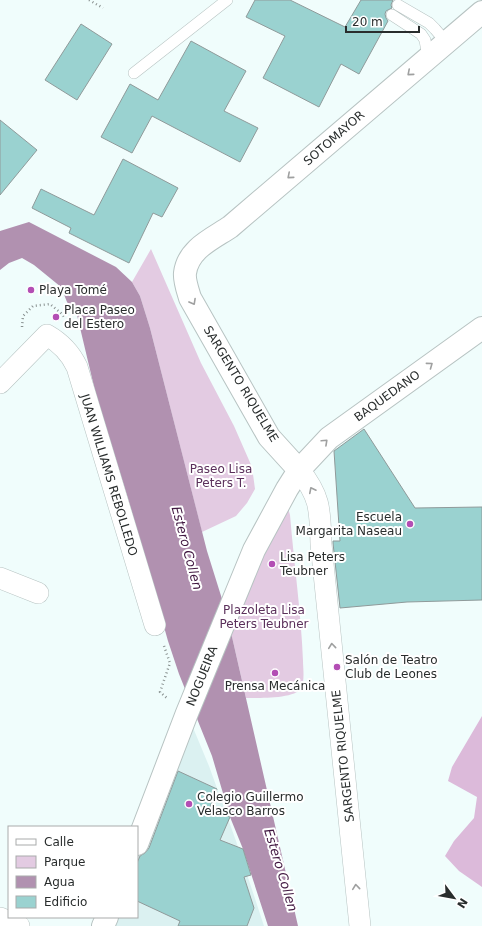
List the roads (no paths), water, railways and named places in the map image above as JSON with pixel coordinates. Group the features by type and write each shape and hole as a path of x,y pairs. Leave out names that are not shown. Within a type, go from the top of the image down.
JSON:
{"main road":[{"name":"SOTOMAYOR","path":"188,265 198,248 230,228 482,12"},
{"name":"SARGENTO RIQUELME","path":"188,265 185,274 190,298 269,436 299,470"},
{"name":"BAQUEDANO","path":"299,470 329,438 482,328"},
{"name":"NOGUEIRA","path":"138,841 187,713 242,577 254,550 275,513 286,489 299,470"}],"street":[{"name":"JUAN WILLIAMS REBOLLEDO","path":"0,383 47,335 68,351 77,367 156,625"},
{"name":"SARGENTO RIQUELME","path":"299,470 308,481 317,499 320,514 322,552 360,926"},
{"path":"0,578 38,593"},
{"path":"0,918 19,926"}],"lane":[{"path":"134,73 227,0"},
{"path":"398,5 429,23 447,43"},
{"path":"392,15 420,34 425,40 428,58"}],"water":[{"name":"Estero Collen","path":"29,222 116,267 132,282 140,296 150,328 207,551 227,615 298,926 268,926 243,849 230,817 212,756 179,674 168,641 129,502 96,395 77,315 67,302 61,287 34,265 22,258 9,263 0,270 0,231"}],"place":[{"name":"Playa Tomé","path":"31,290"},
{"name":"Placa Paseo del Estero","path":"56,317"},
{"name":"Escuela Margarita Naseau","path":"410,524"},
{"name":"Lisa Peters Teubner","path":"272,564"},
{"name":"Salón de Teatro Club de Leones","path":"337,667"},
{"name":"Prensa Mecánica","path":"275,673"},
{"name":"Colegio Guillermo Velasco Barros","path":"189,804"}],"park label":[{"name":"Paseo Lisa Peters T.","path":"221,476"},
{"name":"Plazoleta Lisa Peters Teubner","path":"264,617"}]}
